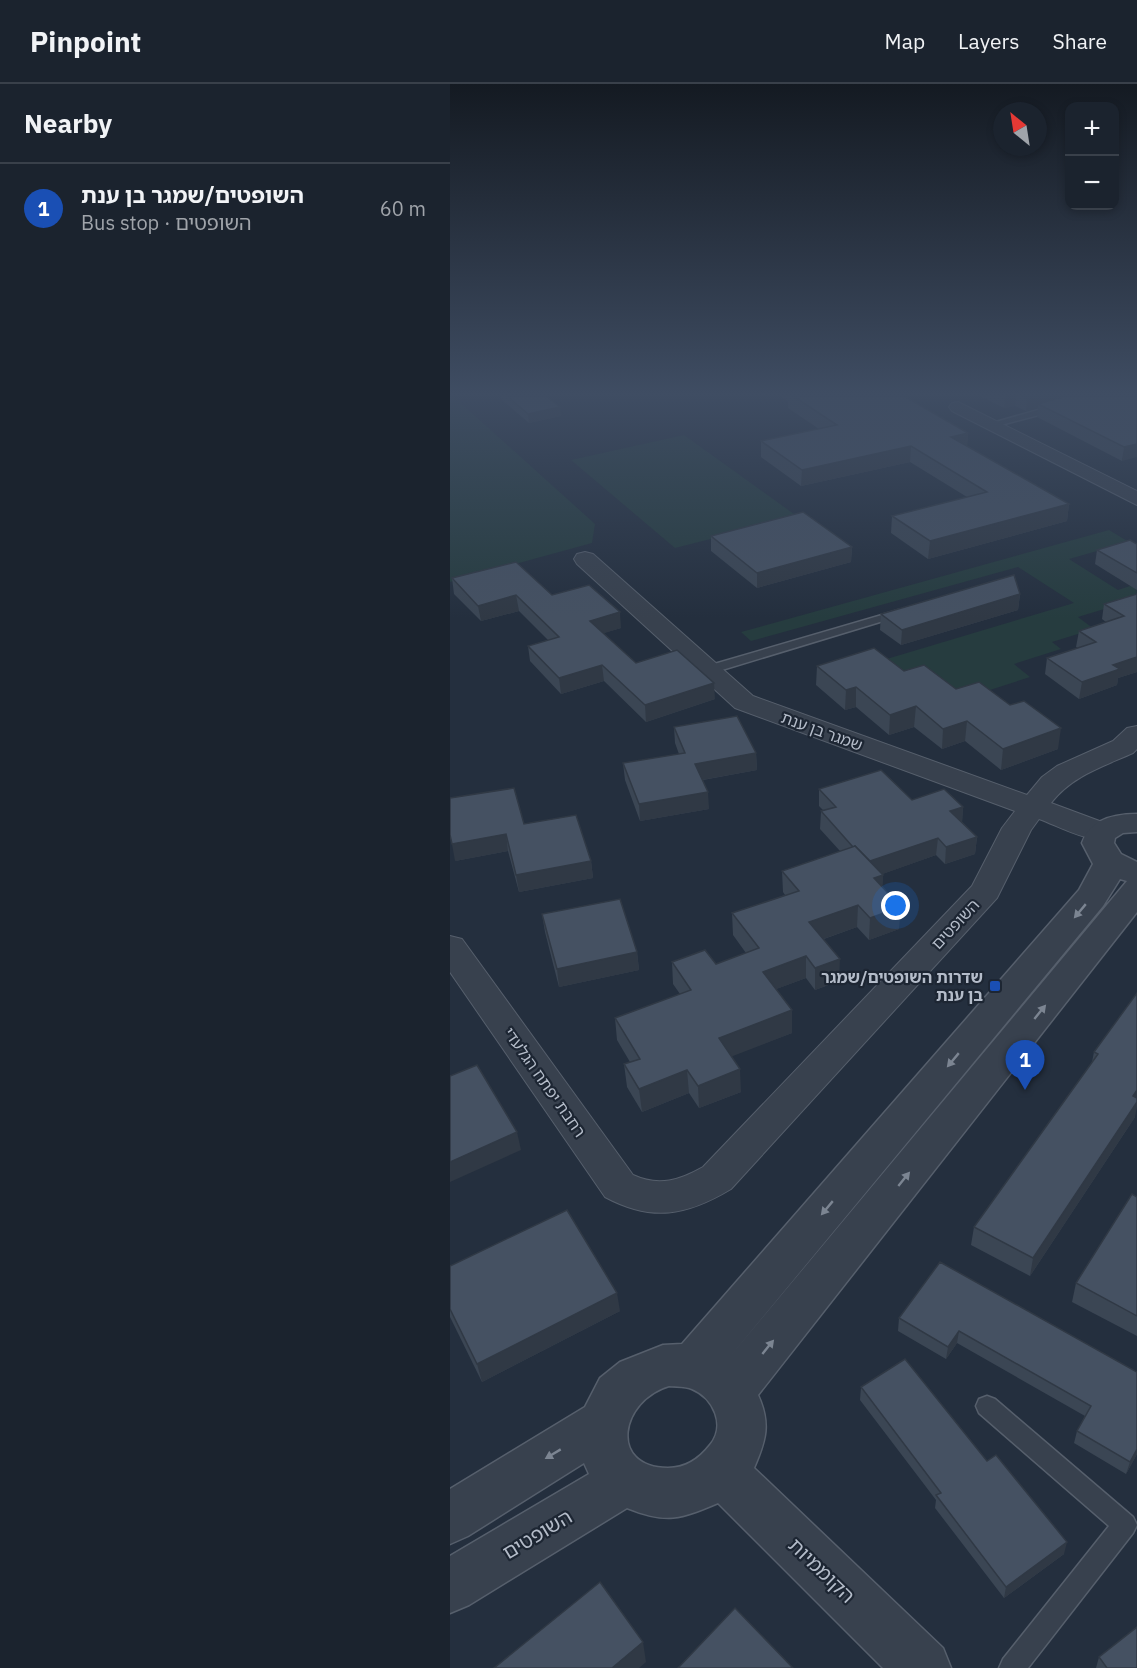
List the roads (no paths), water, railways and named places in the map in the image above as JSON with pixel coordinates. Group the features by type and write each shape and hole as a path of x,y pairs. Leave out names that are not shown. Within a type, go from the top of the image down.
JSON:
{"street":[{"path":"1080,470 1137,500"},
{"name":"שמגר בן ענת","path":"585,559 744,702 1033,808 1122,864"},
{"name":"השופטים","path":"654,1199 676,1197 696,1191 717,1178 986,891 1006,848 1052,783 1067,772 1123,747 1137,734"},
{"path":"1122,864 1111,826 1137,823"},
{"path":"692,1367 1091,898 1103,880 1122,864"},
{"path":"731,1392 1122,864"},
{"name":"רחבת יפתח הגלעדי","path":"450,947 619,1186 632,1194 654,1199"},
{"path":"669,1365 692,1367 707,1372 731,1392 739,1407 742,1424 733,1458 722,1472 704,1485 685,1493 663,1496 643,1491 624,1481 610,1465 603,1445 603,1423 611,1402 626,1384 646,1371 669,1365"},
{"path":"450,1518 603,1423"},
{"name":"הקוממיות","path":"722,1472 923,1668"},
{"name":"השופטים","path":"450,1586 624,1481"}],"lane":[{"path":"708,670 914,609"},
{"path":"987,1406 1125,1525 1012,1668"}],"place":[{"name":"שדרות השופטים/שמגר בן ענת","path":"995,986"},
{"name":"השופטים/שמגר בן ענת","path":"1025,1090"}]}
